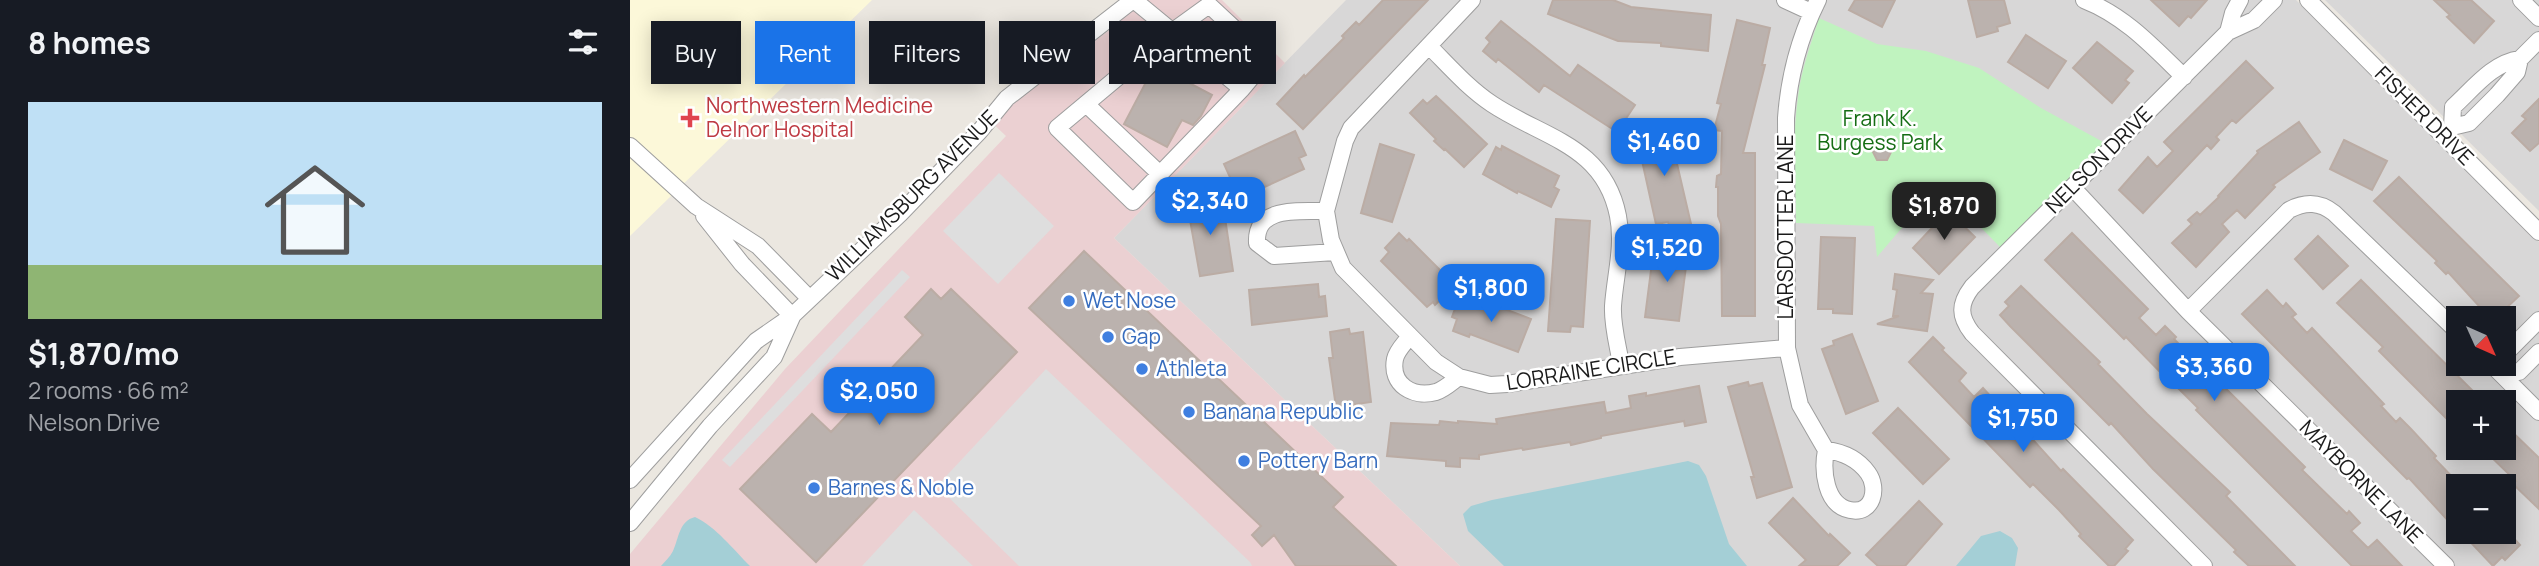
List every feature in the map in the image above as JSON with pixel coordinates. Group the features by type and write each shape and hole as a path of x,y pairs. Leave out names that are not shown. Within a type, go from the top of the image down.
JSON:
{"street":[{"path":"1134,0 1160,21"},
{"name":"WILLIAMSBURG AVENUE","path":"630,480 756,341 792,316 900,214 979,132 1007,98 1134,0"},
{"name":"LORRAINE CIRCLE","path":"1472,0 1351,128 1326,211 1327,226 1343,268 1436,362 1459,377 1490,385 1680,357 1787,348"},
{"path":"1785,0 1815,6"},
{"path":"2084,0 2100,6 2136,30 2184,77"},
{"name":"NELSON DRIVE","path":"2228,32 2232,13 2240,0"},
{"name":"NELSON DRIVE","path":"2204,566 1964,323 1961,312 1962,304 1972,287 2071,187 2228,32 2254,20 2274,0"},
{"name":"FISHER DRIVE","path":"2308,0 2448,131 2539,232"},
{"path":"2521,0 2539,18"},
{"path":"1187,21 1209,5 1226,21"},
{"name":"LARSDOTTER LANE","path":"1815,6 1799,43 1791,73 1786,118 1787,348 1800,405 1826,450"},
{"path":"2448,131 2453,107 2480,80 2506,61 2519,59 2539,40"},
{"path":"1429,46 1480,95 1502,110 1564,142 1588,159 1607,182 1617,210 1620,238 1613,309 1621,365"},
{"path":"2448,131 2469,123 2497,95 2517,72 2519,59"},
{"path":"1110,84 1057,128 1133,202 1246,84"},
{"path":"1236,84 1242,89"},
{"path":"1086,104 1160,174"},
{"path":"630,146 696,206 758,246 810,298"},
{"name":"MAYBORNE LANE","path":"2071,187 2188,311 2446,566"},
{"path":"2188,311 2289,210 2316,204 2325,206 2334,213 2446,321"},
{"path":"696,206 741,264 792,316"},
{"path":"1326,211 1277,213 1261,224 1256,233 1257,243 1264,251 1274,256 1335,252"},
{"name":"WILLIAMSBURG AVENUE","path":"630,523 710,426 774,357 792,316"},
{"path":"2516,343 2539,320"},
{"path":"1410,336 1395,358 1399,385 1417,394 1436,392 1459,377"},
{"path":"2516,371 2519,372 2539,352"},
{"path":"2506,376 2539,412"}],"shaded area":[{"name":"Northwestern Medicine Delnor Hospital","path":"630,0 872,0 850,21 755,21 755,84 786,84 630,236"},
{"path":"1141,0 1222,0 1243,21 1120,21"},
{"path":"1346,0 2296,0 2539,242 2539,566 1460,566 1114,238 1264,84 1276,84 1276,72"},
{"path":"2325,0 2539,0 2539,211 2383,57"},
{"path":"1109,30 1109,84 1264,84 1114,238 1460,566 630,566 630,554 785,369 1006,136 988,119 1036,84 1095,84 1095,41"},
{"path":"1276,54 1285,63 1276,72"},
{"path":"999,173 1054,226 998,284 943,231"},
{"path":"902,270 910,277 730,467 722,460"},
{"path":"1046,369 1252,566 1019,566 937,486"},
{"path":"914,510 973,566 862,566"}],"green space":[{"name":"Frank K. Burgess Park","path":"1819,18 1877,44 1926,51 1979,68 2041,108 2105,143 2000,247 1943,189 1900,230 1877,257 1874,226 1796,223 1796,113 1801,77"}],"water":[{"path":"1688,461 1699,465 1706,476 1729,544 1747,566 1504,566 1468,531 1463,514 1471,506 1492,500"},
{"path":"695,517 717,532 750,566 661,566 673,551 683,526"},
{"path":"2000,531 2012,538 2018,548 2015,566 1956,566 1981,536"}],"building":[{"path":"1383,0 1428,0 1303,129 1277,104 1344,38 1342,36 1356,22 1359,25"},
{"path":"1553,0 1613,0 1631,7 1711,15 1708,51 1661,46 1661,43 1618,41 1548,14"},
{"path":"1855,0 1895,0 1882,27 1849,10"},
{"path":"1968,0 2004,0 2010,23 1997,27 1998,31 1977,37"},
{"path":"2151,0 2207,0 2191,18 2188,16 2179,26"},
{"path":"2434,0 2471,0 2494,21 2474,43"},
{"path":"1737,20 1770,28 1762,65 1765,65 1743,153 1755,153 1755,316 1722,316 1721,224 1716,187 1717,176 1721,174 1722,131 1714,130 1721,104 1717,103"},
{"path":"1501,21 1570,76 1578,65 1635,105 1617,132 1544,85 1539,92 1498,59 1496,62 1483,51 1490,42 1486,38"},
{"path":"2026,35 2066,61 2048,88 2008,62"},
{"path":"2097,42 2133,71 2125,80 2129,83 2112,103 2073,68"},
{"path":"2246,61 2273,88 2236,123 2232,120 2216,137 2219,140 2211,149 2207,145 2143,213 2119,190 2148,157 2157,167 2173,151 2164,142"},
{"path":"1145,84 1191,84 1212,95 1193,125 1182,120 1167,147 1124,124"},
{"path":"1436,96 1487,144 1464,167 1434,141 1436,139 1410,113 1423,100 1427,104"},
{"path":"2539,99 2539,143 2530,151 2512,133 2526,119 2522,116"},
{"path":"2299,122 2320,152 2273,185 2275,187 2245,218 2237,210 2222,224 2229,232 2196,267 2172,243 2192,224 2188,220 2197,212 2200,215 2219,197 2257,151"},
{"path":"1675,129 1680,150 1674,151 1691,224 1670,228 1668,222 1656,224 1637,138"},
{"path":"1295,131 1306,155 1299,158 1304,169 1260,189 1258,186 1238,195 1224,164"},
{"path":"2344,140 2387,161 2372,190 2330,169"},
{"path":"1380,144 1414,155 1392,222 1361,213"},
{"path":"1877,144 1886,144 1891,152 1887,160 1877,160 1873,152"},
{"path":"1502,146 1559,176 1554,187 1559,190 1551,207 1518,191 1517,193 1483,174 1496,147 1501,150"},
{"path":"2399,177 2519,296 2508,306 2479,306 2448,272 2446,274 2435,263 2437,261 2374,201"},
{"path":"1222,198 1233,271 1200,276 1187,203"},
{"path":"1948,211 1975,237 1939,274 1913,248"},
{"path":"1556,219 1590,221 1583,327 1571,326 1570,332 1548,331"},
{"path":"1399,233 1407,241 1409,239 1455,285 1435,305 1433,302 1427,307 1381,261 1389,252 1385,248"},
{"path":"2072,233 2148,309 2139,318 2156,335 2165,326 2200,366 2201,364 2305,467 2302,470 2347,514 2349,511 2360,523 2351,531 2368,548 2377,540 2402,566 2352,566 2196,410 2198,408 2171,381 2126,337 2124,339 2045,260"},
{"path":"2318,236 2348,266 2323,289 2295,259"},
{"path":"1821,237 1855,238 1852,314 1833,313 1833,309 1818,309"},
{"path":"1654,247 1688,251 1679,321 1645,317"},
{"path":"1084,251 1343,497 1333,507 1396,566 1296,566 1274,535 1262,546 1252,535 1261,526 1029,308"},
{"path":"1895,274 1933,280 1921,293 1933,294 1927,331 1877,324 1899,316 1893,316 1897,290 1893,289"},
{"path":"2361,280 2446,364 2446,376 2458,376 2472,390 2446,390 2446,418 2379,351 2383,347 2337,303"},
{"path":"1318,284 1319,297 1325,296 1327,316 1252,325 1249,290"},
{"path":"2021,286 2100,362 2098,364 2147,414 2230,492 2226,496 2295,566 2249,566 2111,423 2109,425 2010,326 2000,315 2009,306 2005,302"},
{"path":"931,289 941,299 951,289 1017,352 816,562 740,489 812,414 831,432 923,335 905,317"},
{"path":"2267,290 2283,307 2286,303 2296,314 2292,317 2307,333 2312,328 2384,404 2381,406 2396,422 2400,418 2449,474 2446,474 2446,518 2409,478 2407,479 2242,314"},
{"path":"1459,298 1484,307 1486,302 1531,319 1518,352 1470,334 1469,337 1453,331 1457,319 1452,317"},
{"path":"1349,329 1350,334 1363,332 1371,402 1336,407 1329,358 1333,358 1330,332"},
{"path":"1852,334 1878,401 1846,414 1822,349 1834,345 1833,341"},
{"path":"1933,337 1944,348 1942,350 1966,373 1959,381 1974,397 1983,388 1993,399 1991,400 2025,431 2061,471 2063,469 2133,540 2125,549 2128,551 2114,566 2109,566 2079,536 2081,534 2059,510 2033,484 2030,487 1909,362"},
{"path":"1748,382 1749,386 1762,383 1792,487 1757,498 1751,477 1754,477 1728,387"},
{"path":"1699,386 1706,422 1685,426 1684,421 1601,436 1571,445 1570,442 1523,450 1522,448 1479,455 1479,459 1460,458 1460,467 1446,466 1446,461 1387,456 1391,423 1439,425 1440,421 1458,421 1497,424 1496,419 1604,402 1606,413 1631,408 1629,396 1646,393 1646,396"},
{"path":"1898,408 1949,459 1923,484 1873,433"},
{"path":"2516,436 2539,458 2539,509 2516,487 2516,474 2509,474 2494,460 2516,460"},
{"path":"1793,498 1829,536 1830,534 1850,553 1837,566 1799,566 1806,560 1769,523"},
{"path":"1919,501 1942,524 1905,566 1878,566 1866,555"},
{"path":"2516,541 2520,545 2505,560 2502,557 2493,566 2472,544 2516,544"}],"place":[{"name":"Northwestern Medicine Delnor Hospital","path":"690,118"},
{"name":"Wet Nose","path":"1069,301"},
{"name":"Gap","path":"1108,337"},
{"name":"Athleta","path":"1142,369"},
{"name":"Banana Republic","path":"1189,412"},
{"name":"Pottery Barn","path":"1244,461"},
{"name":"Barnes & Noble","path":"814,488"}]}
